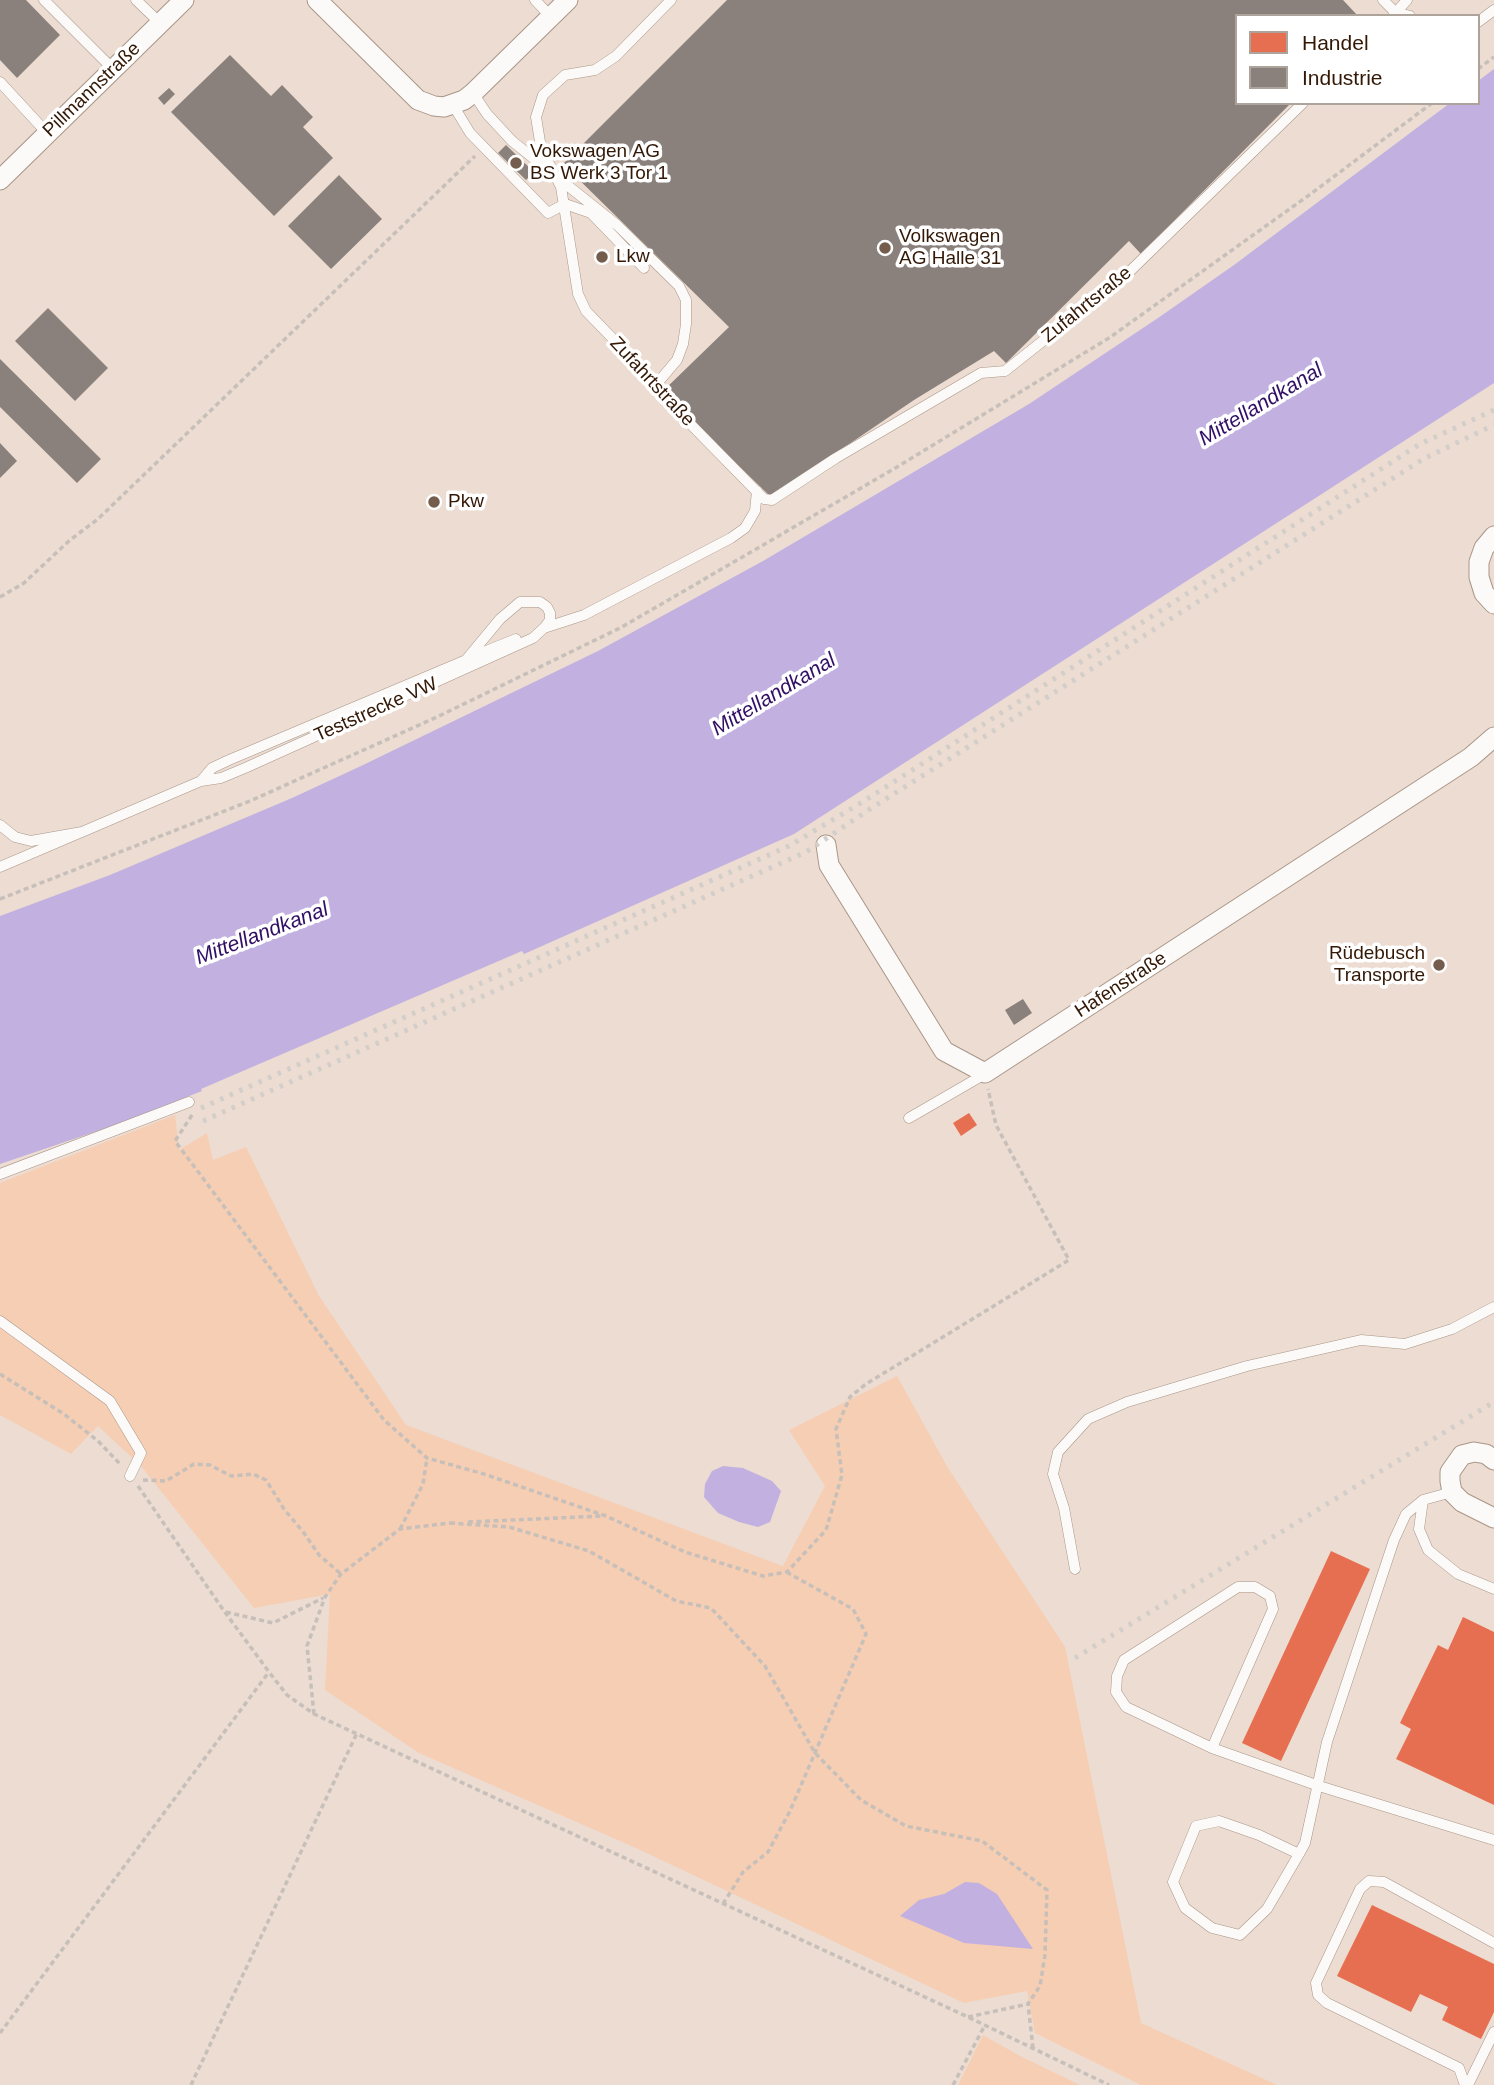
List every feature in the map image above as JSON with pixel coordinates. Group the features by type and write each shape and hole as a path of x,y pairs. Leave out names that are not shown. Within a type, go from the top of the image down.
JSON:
{"street":[{"name":"Pillmannstraße","path":"3,172 184,0"},
{"path":"317,0 418,100 434,106 453,105 473,93 568,0"},
{"path":"1494,536 1483,548 1479,562 1479,577 1484,593 1494,604"},
{"name":"Hafenstraße","path":"985,1073 1471,757 1494,737"},
{"path":"826,845 829,865 944,1051 985,1073"},
{"path":"1494,1460 1486,1454 1474,1452 1462,1455 1450,1472 1452,1492 1462,1503 1494,1518"}],"lane":[{"path":"44,0 113,69"},
{"path":"136,0 160,23"},
{"path":"534,0 551,17"},
{"name":"Zufahrtstraße","path":"671,0 616,56 596,70 565,75 543,95 536,117 541,148 562,187 578,294 586,311 648,375 654,387 757,491"},
{"path":"1383,0 1394,14 1407,0"},
{"path":"0,82 47,133"},
{"path":"473,93 487,114 529,157 617,225 679,286 686,300 686,324 677,360 654,387"},
{"path":"453,105 470,133 548,213 565,204 591,213 644,268"},
{"name":"Zufahrtsraße","path":"757,491 764,499 772,500 836,458 981,373 1005,371 1126,275 1301,105"},
{"name":"Teststrecke VW","path":"0,825 15,836 31,841 82,832 201,781 212,768 229,760 545,627 584,615 732,538 745,528 755,511 757,491"},
{"name":"Teststrecke VW","path":"0,867 201,781 221,778 533,638 550,620 547,607 540,602 520,603 500,619 466,660"},
{"path":"909,1118 985,1073"},
{"path":"0,1174 191,1107"},
{"path":"1075,1569 1064,1508 1053,1474 1058,1452 1088,1419 1127,1402 1247,1366 1361,1340 1405,1344 1452,1329 1494,1307"},
{"path":"0,1321 110,1401 141,1453 132,1478"},
{"path":"1299,1854 1259,1835 1219,1821 1196,1826 1173,1882 1185,1908 1212,1928 1240,1935 1267,1909 1299,1854 1305,1843 1328,1742 1394,1540 1406,1514 1423,1500 1452,1492"},
{"path":"1423,1500 1419,1529 1428,1550 1458,1574 1494,1588"},
{"path":"1212,1748 1273,1609 1270,1596 1255,1587 1238,1587 1124,1660 1117,1676 1116,1692 1126,1707 1212,1748 1319,1786 1494,1840"},
{"path":"1466,2085 1459,2068 1327,2003 1318,1995 1316,1983 1360,1889 1369,1881 1384,1882 1494,1943"},
{"path":"1466,2085 1494,2032"}],"path":[{"path":"0,597 24,583 70,540 98,519 457,173"},
{"path":"191,1107 175,1141 384,1420 427,1458 484,1474 606,1516 685,1552 762,1576 787,1572 826,1530 842,1475 836,1429 850,1397 877,1377 1069,1260 996,1125 985,1073"},
{"path":"0,1374 64,1414 98,1441 132,1478 224,1611 287,1695 314,1714 1109,2085"},
{"path":"314,1714 307,1646 324,1597 341,1574 400,1529 423,1484 427,1458"},
{"path":"132,1478 166,1481 194,1464 210,1465 231,1476 253,1474 266,1480 319,1555 341,1574"},
{"path":"400,1529 450,1523 606,1516"},
{"path":"450,1523 509,1527 589,1551 676,1601 711,1608 765,1666 815,1753 861,1800 906,1826 982,1841 1047,1890 1045,1955 1040,1986 1028,2004 1033,2049"},
{"path":"723,1904 743,1871 768,1852 790,1811 866,1634 853,1609 787,1572"},
{"path":"224,1611 273,1623 324,1597"},
{"path":"0,2033 270,1672"},
{"path":"191,2085 356,1733"},
{"path":"968,2017 1028,2004"},
{"path":"953,2085 985,2025"}],"shaded area":[{"path":"175,1115 179,1150 207,1133 213,1160 246,1147 319,1296 406,1425 783,1566 825,1486 789,1430 897,1376 948,1468 1065,1647 1141,2023 1277,2085 1141,2085 1035,2033 1027,1991 964,2003 636,1848 419,1753 325,1690 330,1594 254,1608 141,1466 98,1426 71,1454 0,1415 0,1183"},
{"path":"983,2035 1020,2056 1080,2085 958,2085"}],"water":[{"name":"Mittellandkanal","path":"1494,69 1494,383 794,834 524,954 522,951 201,1089 202,1091 121,1123 0,1164 0,916 110,875 361,766 598,651 763,561 1029,404 1234,265 1447,105 1480,105 1480,80"},
{"path":"723,1466 743,1468 772,1481 781,1491 770,1522 758,1527 739,1522 718,1513 704,1497 705,1484 712,1471"},
{"path":"965,1882 979,1883 997,1894 1033,1949 964,1943 900,1916 919,1900 944,1894"}],"building: Handel":[{"path":"969,1113 977,1125 961,1136 953,1123"},
{"path":"1331,1551 1370,1569 1281,1761 1242,1743"},
{"path":"1463,1617 1494,1632 1494,1805 1396,1759 1411,1729 1400,1723 1438,1645 1448,1650"},
{"path":"1372,1905 1494,1964 1494,2012 1481,2039 1442,2020 1448,2007 1420,1994 1411,2012 1337,1976"}],"building: Industrie":[{"path":"0,0 26,0 60,35 17,78 0,60"},
{"name":"Volkswagen AG Halle 31","path":"727,0 1343,0 1356,14 1235,14 1235,105 1289,105 1141,254 1129,241 1006,363 994,351 914,400 771,497 662,392 729,327 563,164"},
{"path":"230,55 271,96 282,85 313,117 303,127 333,158 274,216 171,112"},
{"path":"169,88 175,94 164,105 158,98"},
{"name":"Vokswagen AG BS Werk 3 Tor 1","path":"506,145 534,172 526,180 498,153"},
{"path":"339,175 382,219 331,269 288,226"},
{"path":"48,308 108,368 75,401 15,341"},
{"path":"0,359 101,459 77,483 0,407"},
{"path":"0,443 17,461 0,478"},
{"path":"1023,999 1032,1013 1014,1025 1005,1010"}],"railway":[{"path":"201,1108 789,846 864,801 1420,444 1494,410"},
{"path":"203,1121 806,852 1425,458 1494,425"},
{"path":"1075,1658 1494,1402"}],"place":[{"name":"Vokswagen AG BS Werk 3 Tor 1","path":"516,163"},
{"name":"Volkswagen AG Halle 31","path":"885,248"},
{"name":"Lkw","path":"602,257"},
{"name":"Pkw","path":"434,502"},
{"name":"Rüdebusch Transporte","path":"1439,965"}]}
